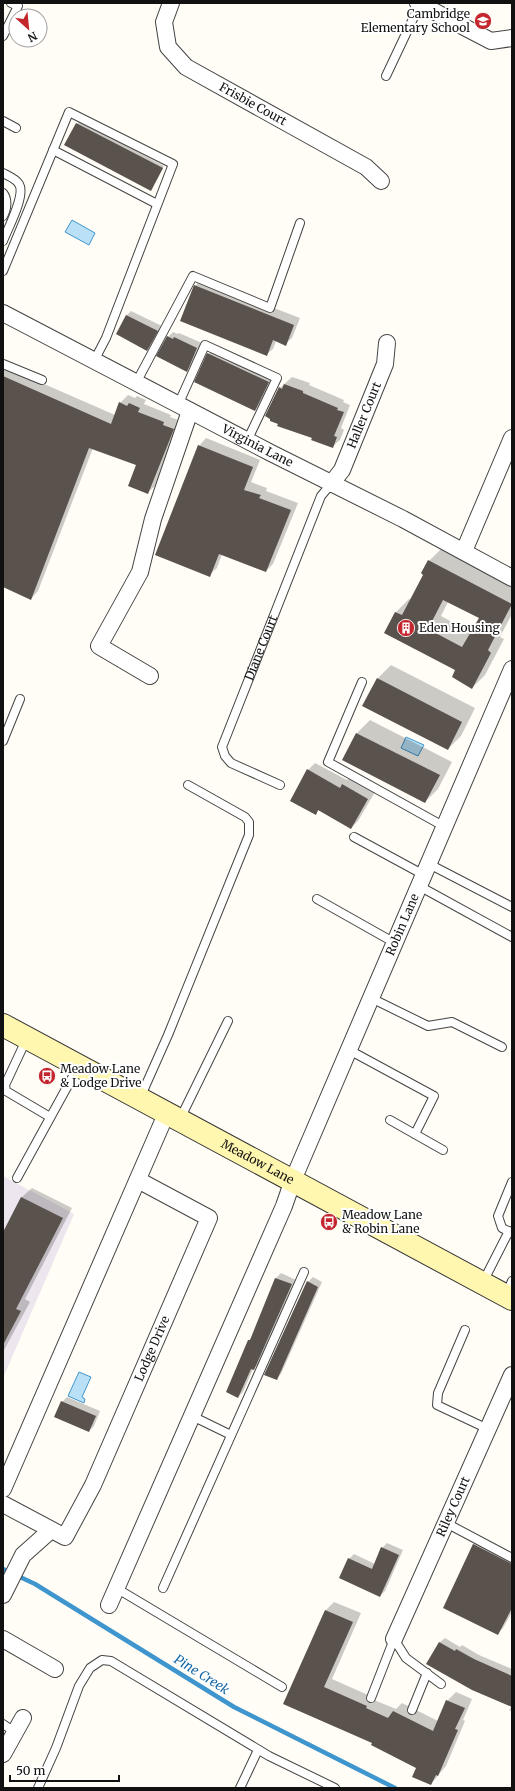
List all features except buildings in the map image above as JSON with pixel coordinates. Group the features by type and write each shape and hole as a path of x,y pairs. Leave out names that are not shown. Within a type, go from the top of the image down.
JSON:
{"street":[{"name":"Frisbie Court","path":"171,3 164,22 168,47 186,67 366,167 381,181"},
{"path":"419,4 491,41 512,38"},
{"name":"Virginia Lane","path":"3,313 330,484 403,519 512,578"},
{"name":"Haller Court","path":"330,484 342,470 385,364 387,343"},
{"path":"150,676 99,646 140,572 184,408"},
{"path":"464,551 512,438"},
{"name":"Robin Lane","path":"109,1605 284,1206 293,1180 512,670"},
{"name":"Meadow Lane","path":"3,1025 482,1283 510,1292"},
{"path":"3,1489 138,1180 173,1116"},
{"name":"Lodge Drive","path":"3,1504 65,1537 93,1485 210,1218 138,1180"},
{"name":"Riley Court","path":"394,1639 512,1375"},
{"path":"5,1591 22,1555 51,1530"},
{"path":"3,1639 56,1669"},
{"path":"3,1754 9,1728 23,1718"}],"lane":[{"path":"3,36 18,6 11,3"},
{"path":"386,76 419,4"},
{"path":"3,271 69,112 173,164 106,338 94,361"},
{"path":"3,121 16,128"},
{"path":"53,150 157,204"},
{"path":"3,173 13,178 18,183 21,190 20,199 3,241"},
{"path":"3,193 6,196 6,203 3,216"},
{"path":"136,383 193,276 270,308 300,223"},
{"path":"184,408 205,345 277,378 247,441"},
{"path":"3,364 42,380"},
{"name":"Diane Court","path":"280,785 231,762 225,756 222,747 321,496 330,484"},
{"path":"362,682 328,762 445,827"},
{"path":"3,741 20,699"},
{"path":"139,1098 171,1028 248,836 249,822 244,816 188,785"},
{"path":"354,837 424,875 512,937"},
{"path":"424,875 512,907"},
{"path":"317,899 395,943"},
{"path":"371,998 428,1026 452,1022 502,1047"},
{"path":"173,1116 228,1021"},
{"path":"27,1037 5,1085 6,1091 50,1117"},
{"path":"349,1050 434,1096 415,1134"},
{"path":"17,1178 79,1065"},
{"path":"390,1120 443,1150"},
{"path":"482,1283 510,1232 502,1228 498,1216 512,1182"},
{"path":"164,1588 304,1272"},
{"path":"465,1330 438,1393 437,1405 488,1429"},
{"path":"192,1416 231,1435"},
{"path":"446,1523 512,1558"},
{"path":"116,1588 282,1687"},
{"path":"394,1639 406,1658 442,1684"},
{"path":"371,1698 394,1639"},
{"path":"38,1788 56,1748 79,1686 90,1668 102,1660 111,1661 258,1750 335,1788"},
{"path":"412,1710 427,1673"},
{"path":"240,1788 258,1750"}],"shaded area":[{"path":"3,1176 74,1214 3,1378"}],"water":[{"path":"72,220 95,233 89,245 65,232"},
{"path":"406,737 424,745 418,756 401,748"},
{"path":"79,1372 91,1377 82,1397 85,1399 84,1403 68,1396"}],"waterway":[{"name":"Pine Creek","path":"3,1569 35,1584 234,1707 395,1788"}],"place":[{"name":"Cambridge Elementary School","path":"483,21"},
{"name":"Eden Housing","path":"406,628"},
{"name":"Meadow Lane & Lodge Drive","path":"47,1076"},
{"name":"Meadow Lane & Robin Lane","path":"329,1222"}]}
